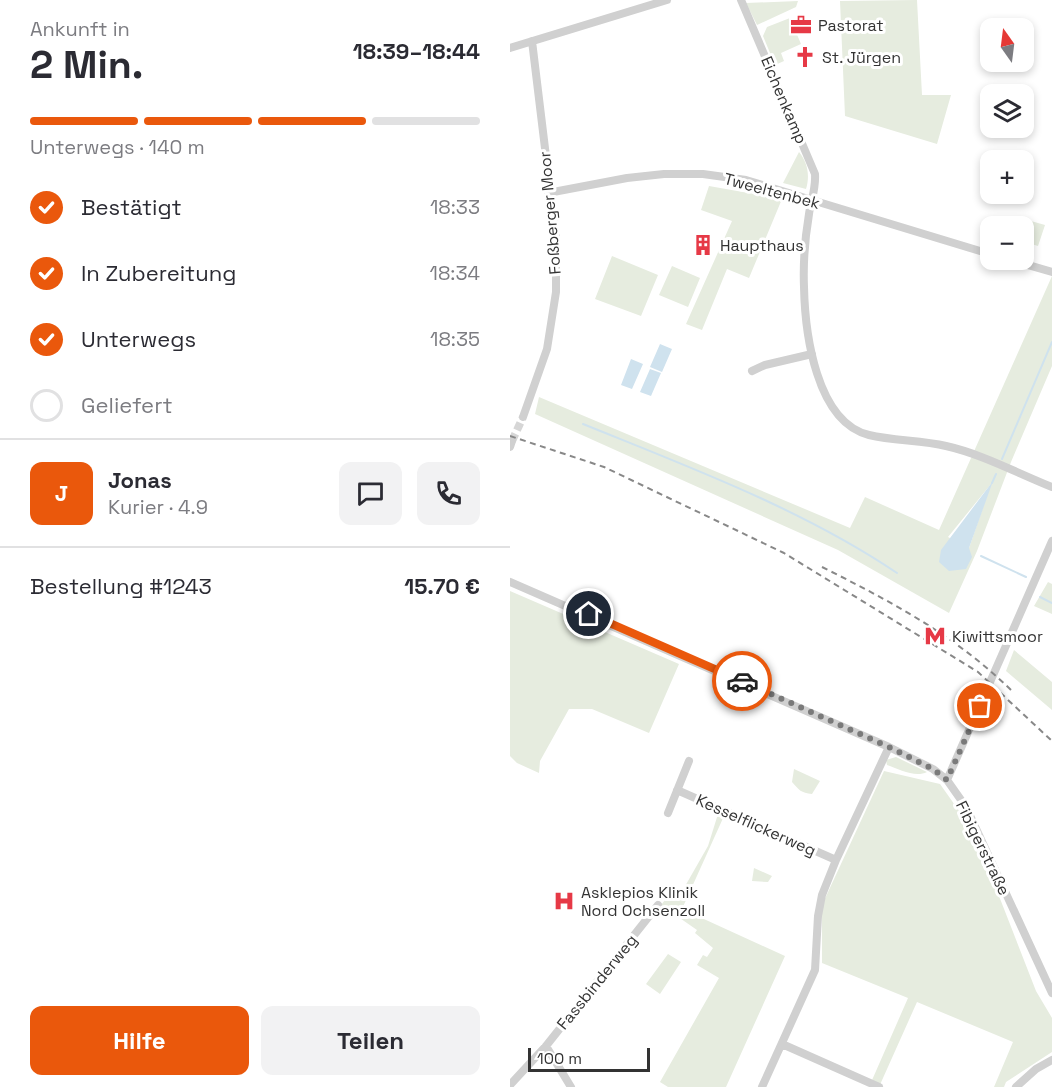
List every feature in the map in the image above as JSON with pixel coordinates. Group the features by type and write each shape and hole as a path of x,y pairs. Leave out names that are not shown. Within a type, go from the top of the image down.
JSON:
{"street":[{"path":"510,48 667,0"},
{"name":"Eichenkamp","path":"741,0 815,174 816,188 811,201 804,245 804,288 812,354 834,412 853,430 868,435 959,449 1052,486"},
{"name":"Foßberger Moor","path":"523,417 547,349 555,300 556,239 548,193 532,41"},
{"name":"Tweeltenbek","path":"548,193 627,178 664,174 703,174 746,180 980,251"},
{"path":"1034,267 1052,272"},
{"path":"752,371 765,365 812,354"},
{"path":"947,780 1052,541"},
{"name":"Fibigerstraße","path":"510,582 889,747 933,769 947,780 966,807 1052,993"},
{"path":"762,1087 815,970 818,916 822,895 889,747"},
{"name":"Kesselflickerweg","path":"668,813 689,760"},
{"name":"Kesselflickerweg","path":"677,790 836,860"},
{"name":"Fassbinderweg","path":"510,1085 546,1046 658,905"},
{"path":"782,1044 879,1087"},
{"path":"546,1046 571,1087"},
{"path":"1016,1087 1036,1069 1052,1060"}],"shaded area":[{"path":"917,0 922,95 951,95 937,144 845,116 840,1"},
{"path":"798,1 796,7 757,25 746,3"},
{"path":"790,18 801,44 781,53 784,61 775,65 763,36 767,27"},
{"path":"799,152 807,170 806,189 783,183"},
{"path":"709,186 782,199 749,278 727,269 702,330 686,324 732,221 701,210"},
{"path":"1034,222 1045,225 1038,246 1034,245"},
{"path":"612,256 658,275 641,316 595,299"},
{"path":"672,266 700,278 688,307 659,295"},
{"path":"1052,276 1052,366 1011,462 977,551 949,613 838,550 535,414 539,397 850,528 865,497 939,530","holes":["991,484 969,548 948,537"]},
{"path":"1048,582 1052,584 1052,614 1034,606"},
{"path":"510,591 679,664 649,733 592,709 569,709 540,761 539,773 517,763 510,756"},
{"path":"1014,650 1052,682 1052,710 1006,671"},
{"path":"896,757 927,772 917,774 887,765 886,760"},
{"path":"794,769 820,781 812,794 800,791 792,782"},
{"path":"884,771 940,784 974,832 1036,991 1052,1018 1052,1052 1006,1082 1004,1087 994,1087 1013,1042 917,1002 879,1087 869,1087 908,998 822,963 822,905"},
{"path":"718,814 724,816 682,909 785,956 726,1087 668,1087 660,1082 719,978 697,965 703,955 707,957 713,948 695,933 697,930 661,905 665,900 676,897 684,888 708,846"},
{"path":"754,868 772,876 768,882 752,881"},
{"path":"668,954 681,962 660,994 646,984"}],"water":[{"path":"660,344 672,349 662,372 650,367"},
{"path":"631,359 643,364 632,389 621,385"},
{"path":"650,369 661,373 651,396 640,392"},
{"path":"993,481 969,548 972,557 966,569 949,571 939,562 941,550"}],"waterway":[{"path":"1002,459 1052,342"},
{"path":"583,424 704,473 784,509 861,550 897,573"},
{"path":"992,483 996,474"},
{"path":"981,556 1026,577"},
{"path":"1040,597 1052,603"}],"tunnel":[{"path":"512,441 523,417"}],"railway":[{"path":"510,436 604,467 784,553 978,672 1052,741"},
{"path":"822,567 923,622 970,655 1014,693"}],"way so far":[{"path":"742,681 889,747 933,769 947,780 980,706"}],"place":[{"name":"Pastorat","path":"801,25"},
{"name":"St. Jürgen","path":"805,57"},
{"name":"Haupthaus","path":"703,245"},
{"name":"Kiwittsmoor","path":"935,636"},
{"name":"Asklepios Klinik Nord Ochsenzoll","path":"564,901"}],"route":[{"path":"589,614 742,681"}]}
